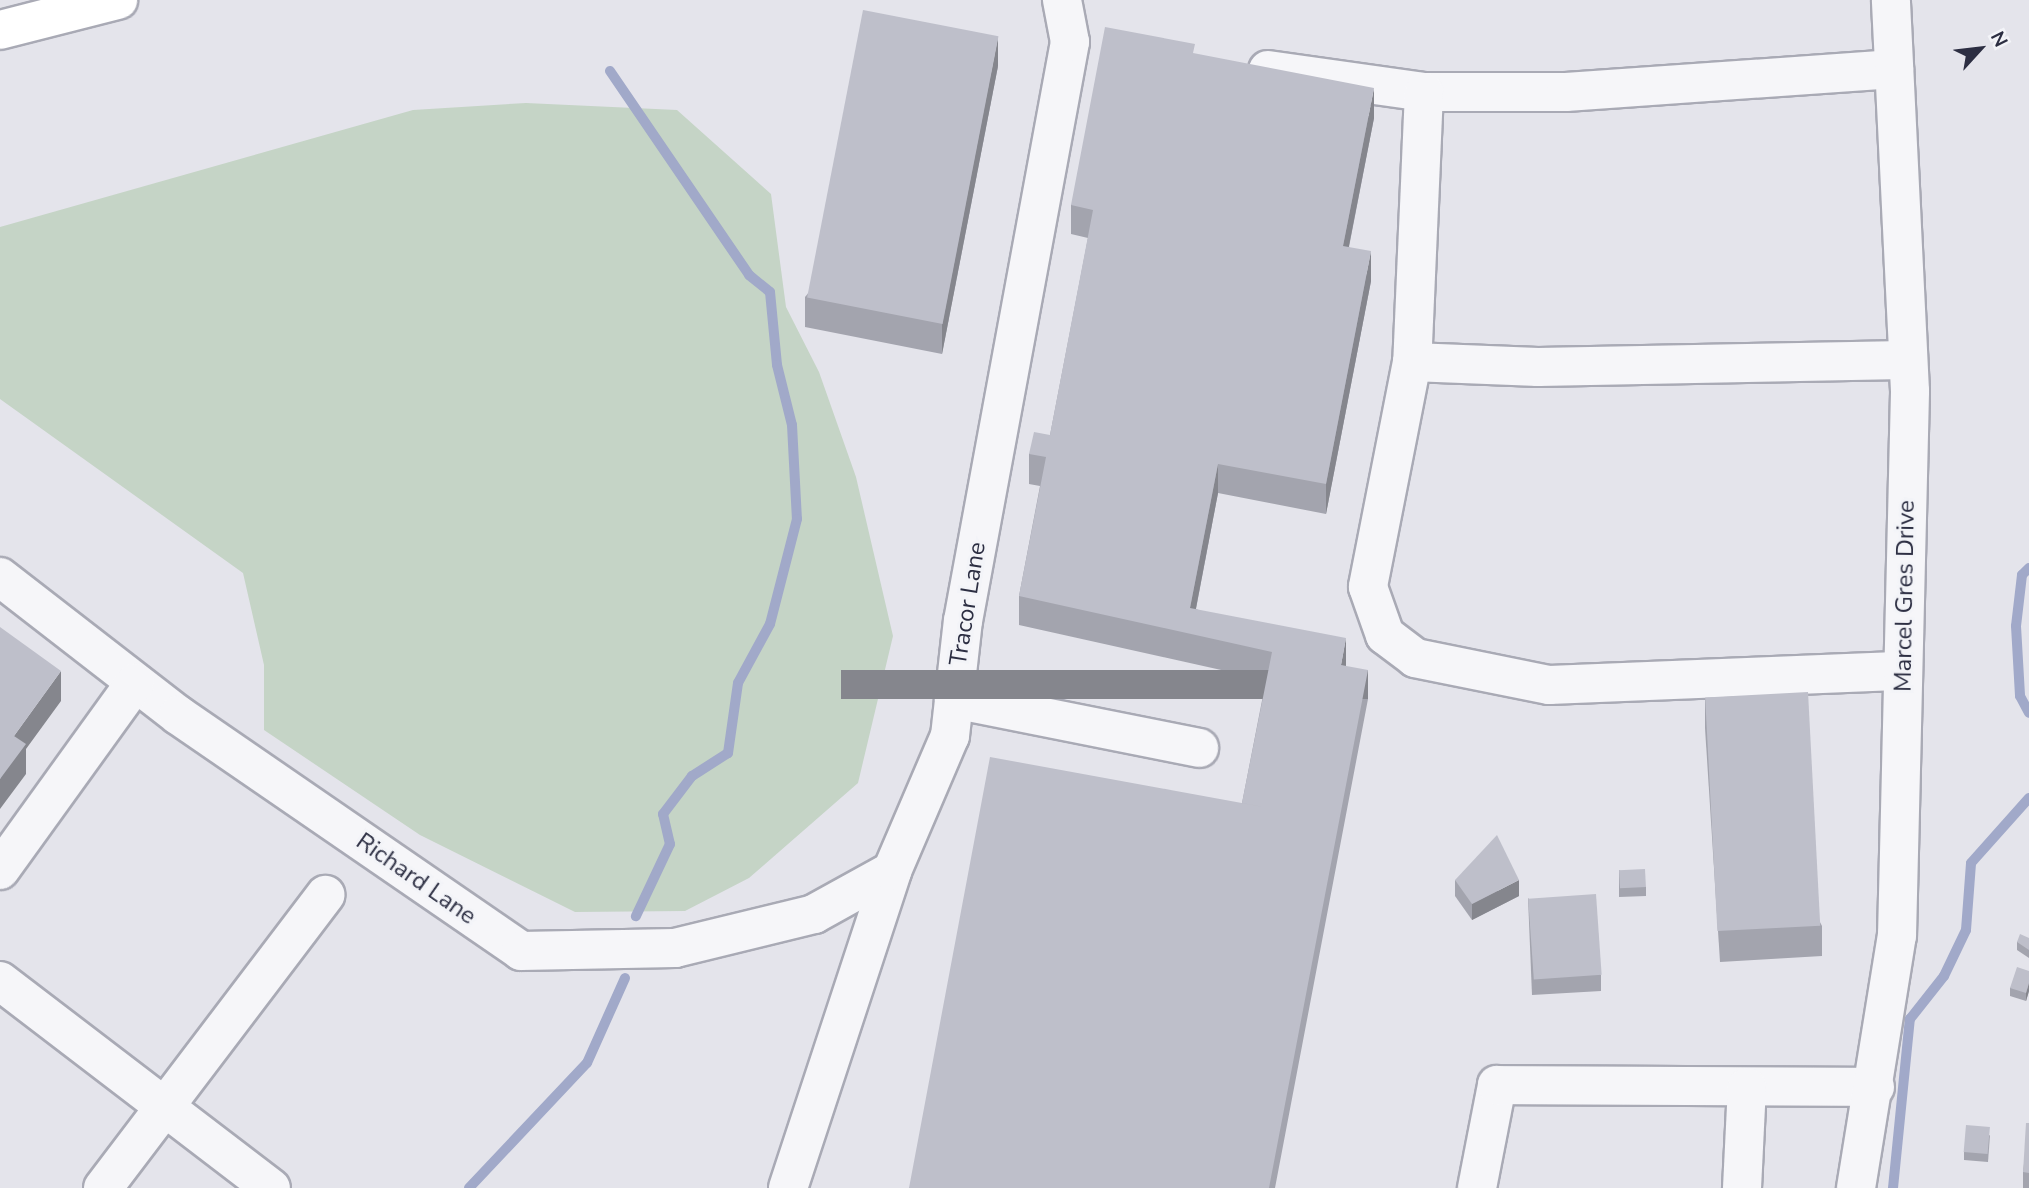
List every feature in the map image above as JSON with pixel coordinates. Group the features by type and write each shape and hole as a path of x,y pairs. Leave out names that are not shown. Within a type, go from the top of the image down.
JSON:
{"main road":[{"path":"0,30 118,0"}],"street":[{"name":"Marcel Gres Drive","path":"1856,1188 1875,1087 1896,936 1908,360 1891,0"},
{"path":"1065,13 1106,35"},
{"name":"Tracor Lane","path":"788,1188 892,871 950,736 954,699 1070,42 1065,13"},
{"path":"1236,63 1424,92 1566,92 1894,69"},
{"path":"1424,92 1412,362 1368,587 1385,635 1415,658 1549,685 1903,671"},
{"path":"1412,362 1538,367 1908,360"},
{"name":"Richard Lane","path":"0,577 135,683 520,951 676,948 814,914 892,871"},
{"path":"0,870 135,683"},
{"path":"954,699 1199,748"},
{"path":"103,1188 325,895"},
{"path":"0,981 162,1111 271,1188"},
{"path":"1477,1188 1497,1085 1875,1087"},
{"path":"1742,1188 1747,1087"}],"green space":[{"path":"526,103 677,110 771,194 786,307 819,372 856,477 893,636 858,783 749,878 685,911 575,912 420,835 264,730 264,665 243,573 0,399 0,227 413,110"}],"building":[{"path":"863,10 998,36 943,324 807,298"},
{"path":"1105,27 1195,44 1193,53 1374,88 1343,246 1371,251 1326,484 1218,464 1190,608 1346,638 1341,665 1368,670 1269,1188 909,1188 990,757 1291,812 1242,803 1272,652 1019,596 1046,457 1029,454 1034,432 1050,435 1093,210 1071,205"},
{"path":"0,627 61,671 14,736 26,744 0,779"},
{"path":"1808,692 1820,926 1717,931 1705,697"},
{"path":"1497,835 1519,880 1472,904 1455,880"},
{"path":"1645,869 1646,887 1620,888 1619,870"},
{"path":"1596,894 1602,975 1534,980 1528,899"},
{"path":"2020,934 2029,938 2029,950 2017,942"},
{"path":"2017,967 2029,971 2026,993 2010,988"},
{"path":"2026,1123 2029,1123 2029,1173 2023,1172"},
{"path":"1966,1125 1990,1127 1988,1154 1964,1152"}],"waterway":[{"path":"610,71 749,275 770,292 777,365 792,425 797,519 770,624 738,683 728,753 692,776 663,814 670,844 636,916"},
{"path":"2029,568 2022,575 2016,626 2020,696 2029,713"},
{"path":"1893,1188 1910,1019 1944,976 1966,930 1971,863 2029,798"},
{"path":"469,1188 587,1063 625,978"}]}
